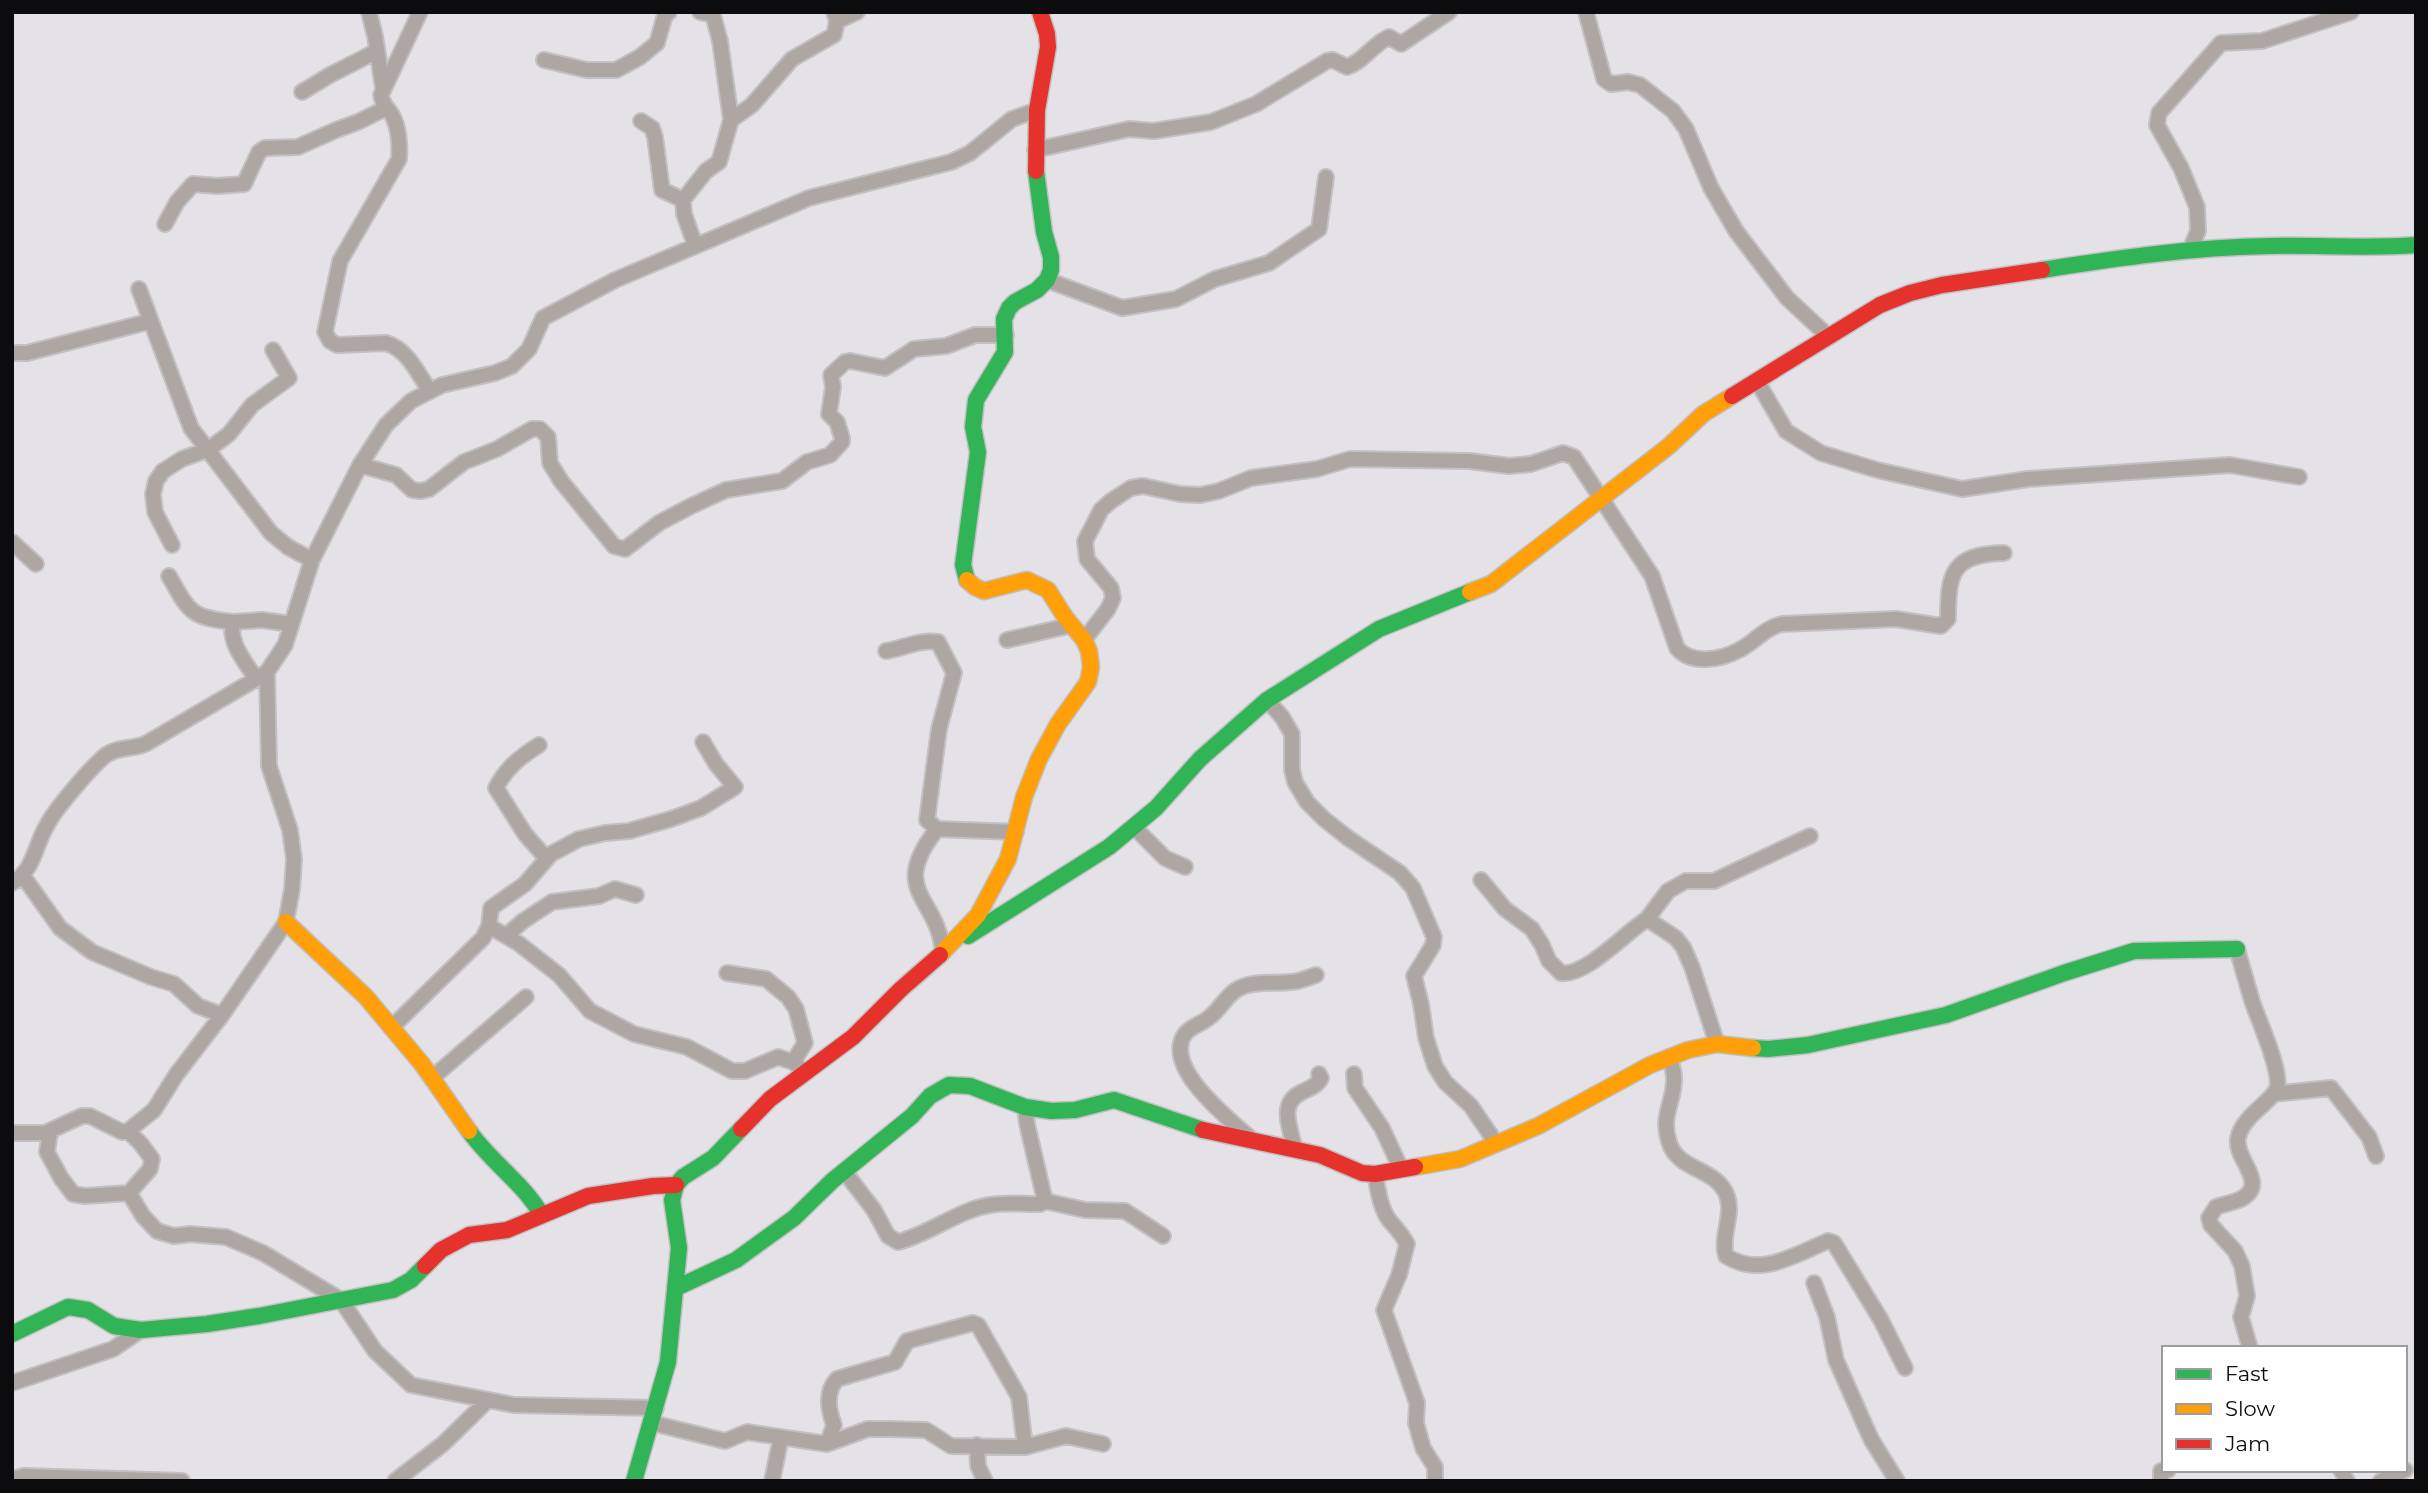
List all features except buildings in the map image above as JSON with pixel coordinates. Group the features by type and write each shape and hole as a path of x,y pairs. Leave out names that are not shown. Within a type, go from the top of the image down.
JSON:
{"street":[{"path":"369,12 383,89 382,101 395,122 400,148 399,159 340,261 325,332 330,341 337,345 394,345 404,354 429,390"},
{"path":"383,89 420,12"},
{"path":"544,60 587,70 616,71 657,43 664,15 669,12"},
{"path":"695,245 684,215 682,200 706,172 719,162 731,120 722,55 713,15 700,12"},
{"path":"731,120 752,105 792,59 834,34 836,16 857,12"},
{"path":"634,1481 668,1362 679,1248 672,1200 676,1185 683,1177 713,1158 799,1068 853,1037 978,915 1004,867 1024,797 1039,760 1058,724 1090,677 1091,657 1084,640 1053,595 1043,586 1021,580 992,591 984,591 970,584 963,565 978,452 972,427 974,407 981,388 1005,352 1004,319 1009,308 1037,290 1047,280 1051,257 1038,196 1035,150 1037,110 1048,47 1040,12"},
{"path":"1035,150 1129,129 1167,129 1227,117 1273,94 1327,61 1333,60 1347,67 1389,37 1401,44 1450,12"},
{"path":"1586,12 1604,79 1611,83 1628,82 1640,85 1673,111 1685,129 1711,188 1736,231 1787,298 1829,337"},
{"path":"2190,250 2198,231 2197,207 2181,168 2157,125 2158,113 2223,43 2262,41 2351,12"},
{"path":"302,92 377,51"},
{"path":"165,224 177,202 193,184 244,184 259,152 265,148 298,147 386,108"},
{"path":"222,1015 198,1006 174,984 92,952 60,928 18,880 30,868 42,833 56,810 104,757 117,750 141,747 261,675 281,653 312,560 360,465 393,416 429,390 512,366 529,349 539,324 548,314 615,280 809,198 951,162 970,153 1012,119 1037,110"},
{"path":"640,121 652,128 655,137 662,190 682,200"},
{"path":"1047,280 1122,308 1176,299 1214,279 1269,263 1319,229 1326,177"},
{"path":"943,952 1109,846 1156,808 1200,759 1267,700 1379,629 1491,584 1669,446 1703,414 1880,305 1926,288 2105,260 2190,250 2271,246 2383,248 2416,245"},
{"path":"139,289 187,420 271,533 288,547 312,560"},
{"path":"12,353 27,352 151,321"},
{"path":"360,465 396,475 412,490 421,491 429,489 464,462 497,449 532,429 540,429 548,438 550,463 561,481 614,546 625,549 659,523 703,500 726,490 782,481 807,462 830,455 842,442 837,422 829,414 833,387 831,374 845,362 885,368 914,349 946,346 975,335 1006,335"},
{"path":"172,545 155,512 153,494 156,481 163,471 182,459 209,449 229,434 252,405 289,378 273,350"},
{"path":"1756,381 1786,431 1821,453 1877,470 1962,489 2028,479 2230,465 2299,477"},
{"path":"1084,640 1108,609 1113,598 1111,588 1087,558 1085,541 1101,510 1111,501 1137,486 1200,495 1219,491 1251,478 1317,469 1350,459 1469,461 1509,466 1531,464 1563,453 1574,457 1652,576 1677,648 1693,660 1736,652 1761,633 1782,624 1896,619 1941,626 1948,618 1948,587 1955,571 1978,555 2004,553"},
{"path":"12,542 36,564"},
{"path":"169,576 186,608 205,618 291,624"},
{"path":"12,1133 50,1132 82,1116 90,1116 122,1132 128,1131 154,1110 176,1075 222,1015 286,922 294,859 289,830 269,766 261,675 234,643 231,632 233,622"},
{"path":"1007,640 1072,625"},
{"path":"886,652 925,640 938,642 954,673 939,729 927,820 937,830 1016,832"},
{"path":"1267,700 1292,734 1292,770 1295,782 1307,802 1348,838 1401,873 1418,897 1434,934 1433,944 1414,976 1429,1051 1439,1074 1471,1106 1496,1143"},
{"path":"391,1027 483,938 489,926 491,908 525,884 546,858 579,839 629,831 701,808 735,787 716,764 703,742"},
{"path":"539,745 520,757 502,775 496,788 525,834 546,858"},
{"path":"1133,827 1165,858 1185,867"},
{"path":"937,830 921,850 915,867 917,885 925,907 942,937 943,952"},
{"path":"1481,880 1505,909 1532,929 1549,961 1564,974 1584,967 1647,919 1668,891 1686,881 1714,881 1810,836"},
{"path":"506,936 552,902 599,896 615,889 636,895"},
{"path":"1647,919 1676,938 1682,947 1692,967 1717,1044"},
{"path":"286,922 366,998 432,1078 482,1149 534,1202 541,1214"},
{"path":"489,926 559,975 590,1010 634,1034 687,1047 732,1071 745,1071 778,1057 799,1068"},
{"path":"676,1287 736,1260 794,1218 844,1171 912,1116 930,1096 942,1088 956,1084 970,1086 1026,1107 1063,1111 1114,1100 1192,1127 1320,1155 1362,1173 1375,1174 1450,1161 1538,1126 1669,1057 1717,1044 1768,1049 1808,1045 1946,1015 2134,951 2237,949 2271,1054 2277,1084 2273,1094 2253,1113 2238,1136 2239,1153 2253,1178 2252,1188 2239,1200 2216,1207 2209,1218 2211,1225 2229,1243 2242,1266 2247,1296 2241,1317 2249,1346"},
{"path":"727,973 766,979 788,997 796,1009 805,1043 799,1068"},
{"path":"1252,1140 1213,1105 1182,1064 1179,1053 1181,1041 1188,1030 1210,1017 1228,996 1242,986 1294,982 1316,975"},
{"path":"432,1078 526,997"},
{"path":"1669,1057 1675,1079 1666,1116 1669,1143 1680,1160 1710,1176 1728,1196 1724,1249 1726,1256 1742,1264 1766,1266 1828,1241 1834,1243 1881,1320 1905,1368"},
{"path":"1295,1149 1287,1114 1289,1103 1292,1098 1318,1083 1320,1074"},
{"path":"1354,1074 1355,1088 1382,1128 1401,1169"},
{"path":"2273,1094 2331,1088 2369,1137 2376,1156"},
{"path":"1026,1107 1031,1144 1045,1201"},
{"path":"50,1132 47,1152 61,1178 73,1194 85,1196 129,1193 150,1169 152,1159 128,1131"},
{"path":"844,1171 874,1210 888,1236 898,1242 917,1238 989,1205 1040,1204 1045,1201 1085,1210 1125,1211 1163,1236"},
{"path":"1375,1174 1380,1201 1389,1220 1400,1230 1407,1244 1399,1275 1384,1310 1418,1403 1416,1423 1423,1448 1435,1467 1435,1481"},
{"path":"12,1334 68,1307 82,1308 114,1326 141,1330 207,1324 398,1289 454,1241 476,1233 507,1230 588,1196 676,1185"},
{"path":"129,1193 143,1216 157,1231 174,1236 190,1234 226,1237 263,1253 341,1300 375,1351 411,1385 514,1405 654,1416 725,1441 747,1432 827,1444 868,1429 887,1429 926,1430 951,1446 1025,1447 1066,1436 1103,1444"},
{"path":"1814,1283 1827,1317 1836,1360 1871,1439 1897,1481"},
{"path":"827,1444 834,1425 828,1394 837,1379 895,1362 907,1341 973,1323 978,1325 1019,1397 1025,1447"},
{"path":"12,1383 113,1349 141,1330"},
{"path":"395,1481 443,1444 488,1400"},
{"path":"772,1481 780,1437"},
{"path":"976,1445 978,1465 985,1481"},
{"path":"2381,1481 2401,1472"},
{"path":"12,1479 24,1476 182,1481"}],"traffic: fast":[{"path":"967,580 963,565 978,452 973,427 976,400 1005,352 1004,319 1009,308 1037,290 1047,280 1051,270 1036,171"},
{"path":"2042,270 2213,248 2416,245"},
{"path":"968,936 1109,847 1156,808 1200,759 1267,700 1379,629 1470,592"},
{"path":"1753,1048 1808,1045 1946,1015 2134,951 2237,949"},
{"path":"676,1288 736,1260 794,1218 832,1181 912,1116 930,1096 949,1085 970,1086 1025,1107 1051,1111 1075,1110 1114,1100 1203,1130"},
{"path":"634,1481 668,1362 679,1248 672,1200 676,1185 683,1177 713,1158 741,1129"},
{"path":"469,1131 525,1192 541,1214"},
{"path":"12,1334 68,1307 88,1310 114,1326 141,1330 259,1316 393,1290 411,1280 425,1266"}],"traffic: slow":[{"path":"1470,592 1491,584 1669,446 1703,414 1732,396"},
{"path":"940,955 978,915 1008,859 1024,797 1039,759 1058,724 1088,682 1091,667 1084,640 1048,590 1027,580 984,591 967,580"},
{"path":"286,922 366,997 422,1064 469,1131"},
{"path":"1415,1167 1460,1159 1538,1126 1650,1065 1688,1050 1717,1044 1753,1048"}],"traffic: jam":[{"path":"1036,171 1037,110 1048,47 1040,12"},
{"path":"1732,396 1880,305 1910,293 1942,285 2042,270"},
{"path":"741,1129 770,1099 853,1037 940,955"},
{"path":"1203,1130 1320,1155 1362,1173 1375,1174 1415,1167"},
{"path":"425,1266 441,1250 469,1235 507,1230 588,1196 676,1185"}]}
